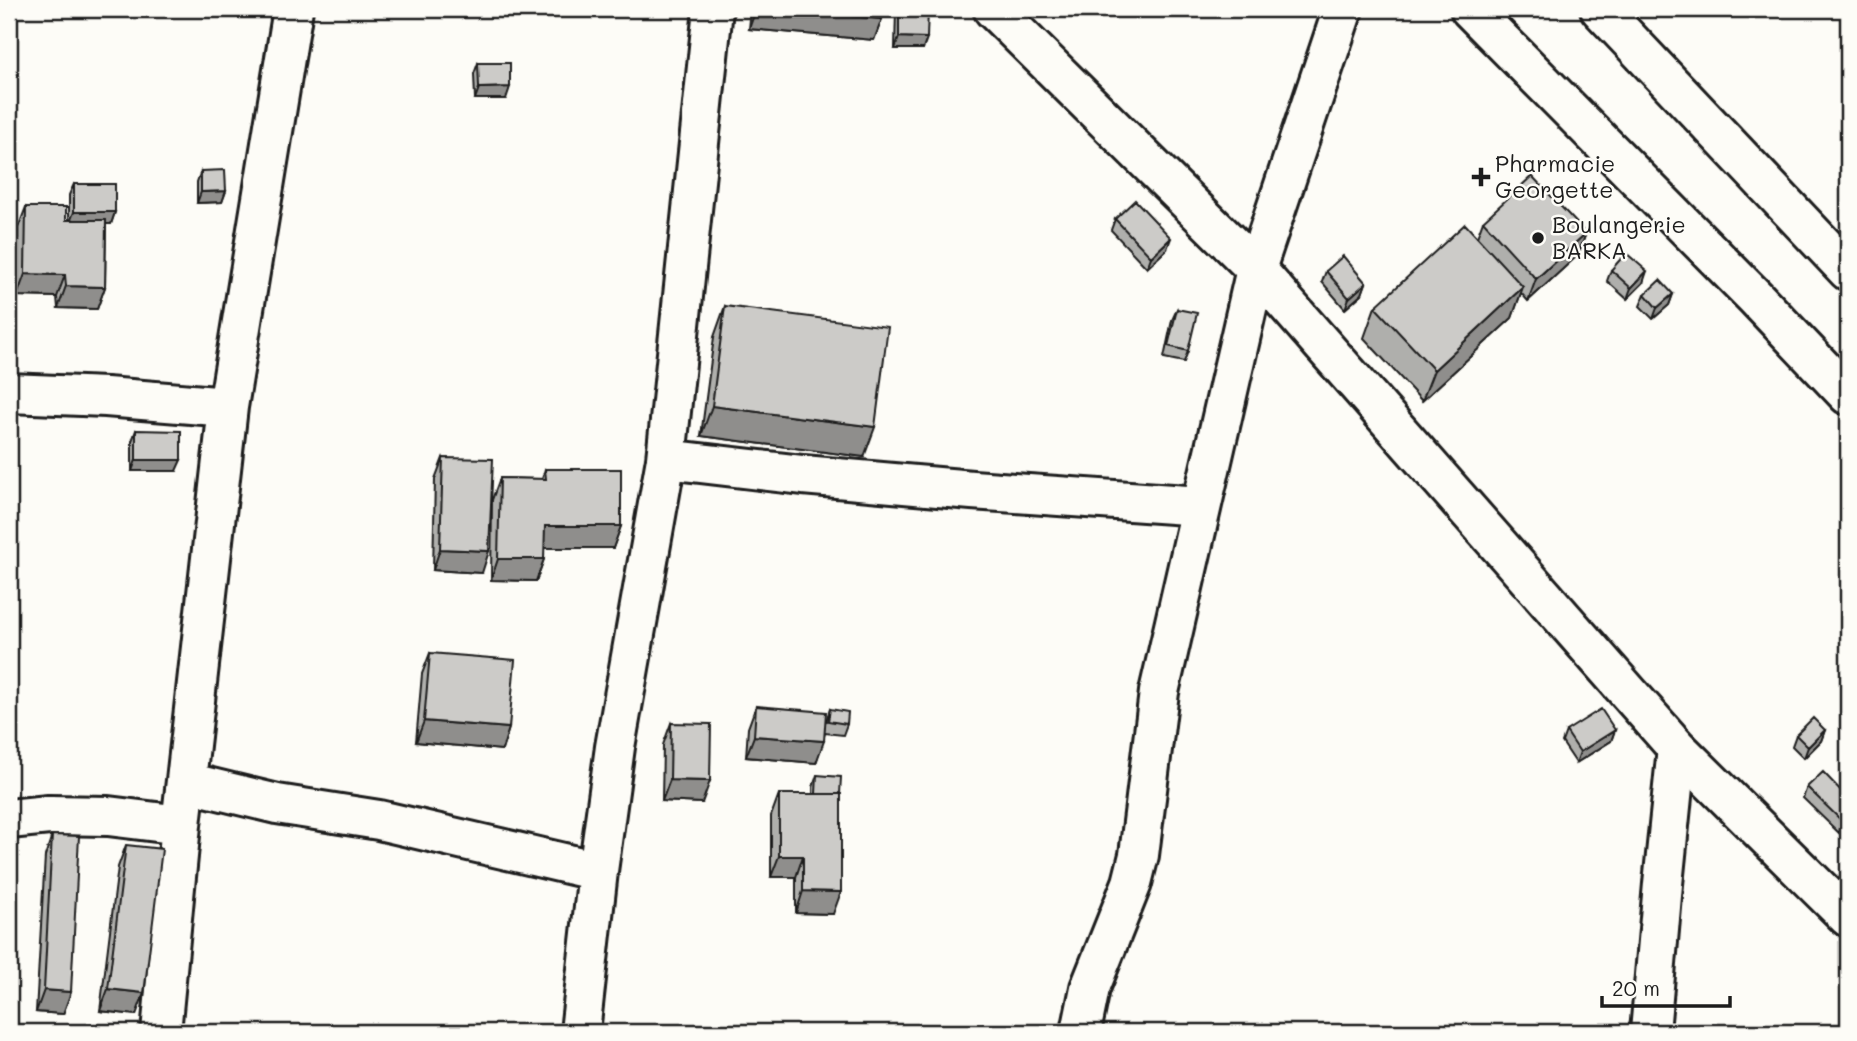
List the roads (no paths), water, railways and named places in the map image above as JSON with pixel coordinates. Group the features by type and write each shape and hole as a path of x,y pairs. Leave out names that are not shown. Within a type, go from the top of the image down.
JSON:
{"street":[{"path":"161,1032 181,825 228,407 293,9"},
{"path":"580,1032 597,871 615,747 666,460 713,9"},
{"path":"993,9 1256,269 1677,748 1848,916"},
{"path":"1080,1032 1090,988 1132,883 1139,855 1159,692 1256,269 1343,9"},
{"path":"1470,9 1755,297 1848,395"},
{"path":"1600,9 1848,271"},
{"path":"9,393 106,397 228,407"},
{"path":"666,460 959,489 1202,506"},
{"path":"1650,1032 1677,748"},
{"path":"186,782 277,804 379,820 597,871"},
{"path":"9,819 50,815 108,816 181,825"}],"place":[{"name":"Pharmacie Georgette","path":"1481,177"},
{"name":"Boulangerie BARKA","path":"1538,238"}]}
